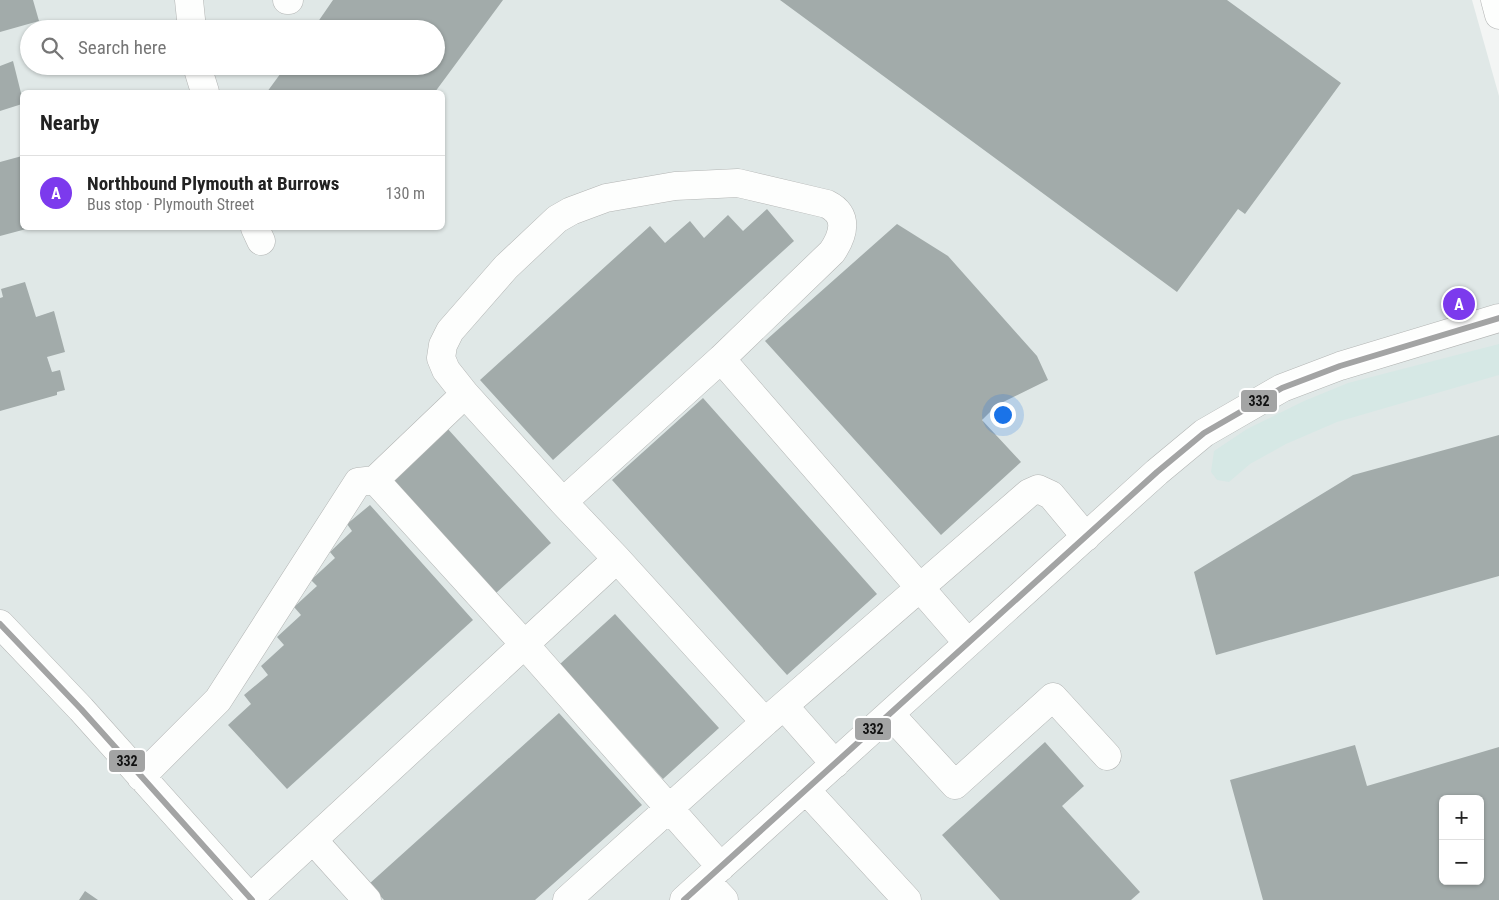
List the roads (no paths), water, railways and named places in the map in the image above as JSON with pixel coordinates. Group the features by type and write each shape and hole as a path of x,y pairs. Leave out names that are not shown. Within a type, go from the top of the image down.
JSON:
{"street":[{"path":"189,0 191,20"},
{"path":"1495,0 1499,15"},
{"path":"200,75 205,90"},
{"path":"563,502 721,360 832,252 843,226 842,216 836,208 827,204 738,182 675,186 632,192 606,198 571,210 557,218 506,267 450,330 443,345 441,358 446,370 466,394 563,502 617,559 774,714 835,764"},
{"path":"684,900 717,883 806,790 1157,472 1204,433 1282,388 1340,366 1499,318"},
{"path":"721,360 968,643"},
{"path":"141,777 218,700 358,482 375,480 466,394"},
{"path":"375,480 670,808 717,883"},
{"path":"567,900 774,714 1030,493 1038,489 1051,495 1086,537"},
{"path":"3,633 81,709 251,899 617,559"},
{"path":"890,714 954,785 1053,697 1107,756"},
{"path":"806,790 907,900"},
{"path":"313,840 366,900"}],"place":[{"name":"Northbound Plymouth at Burrows","path":"1459,304"}]}
